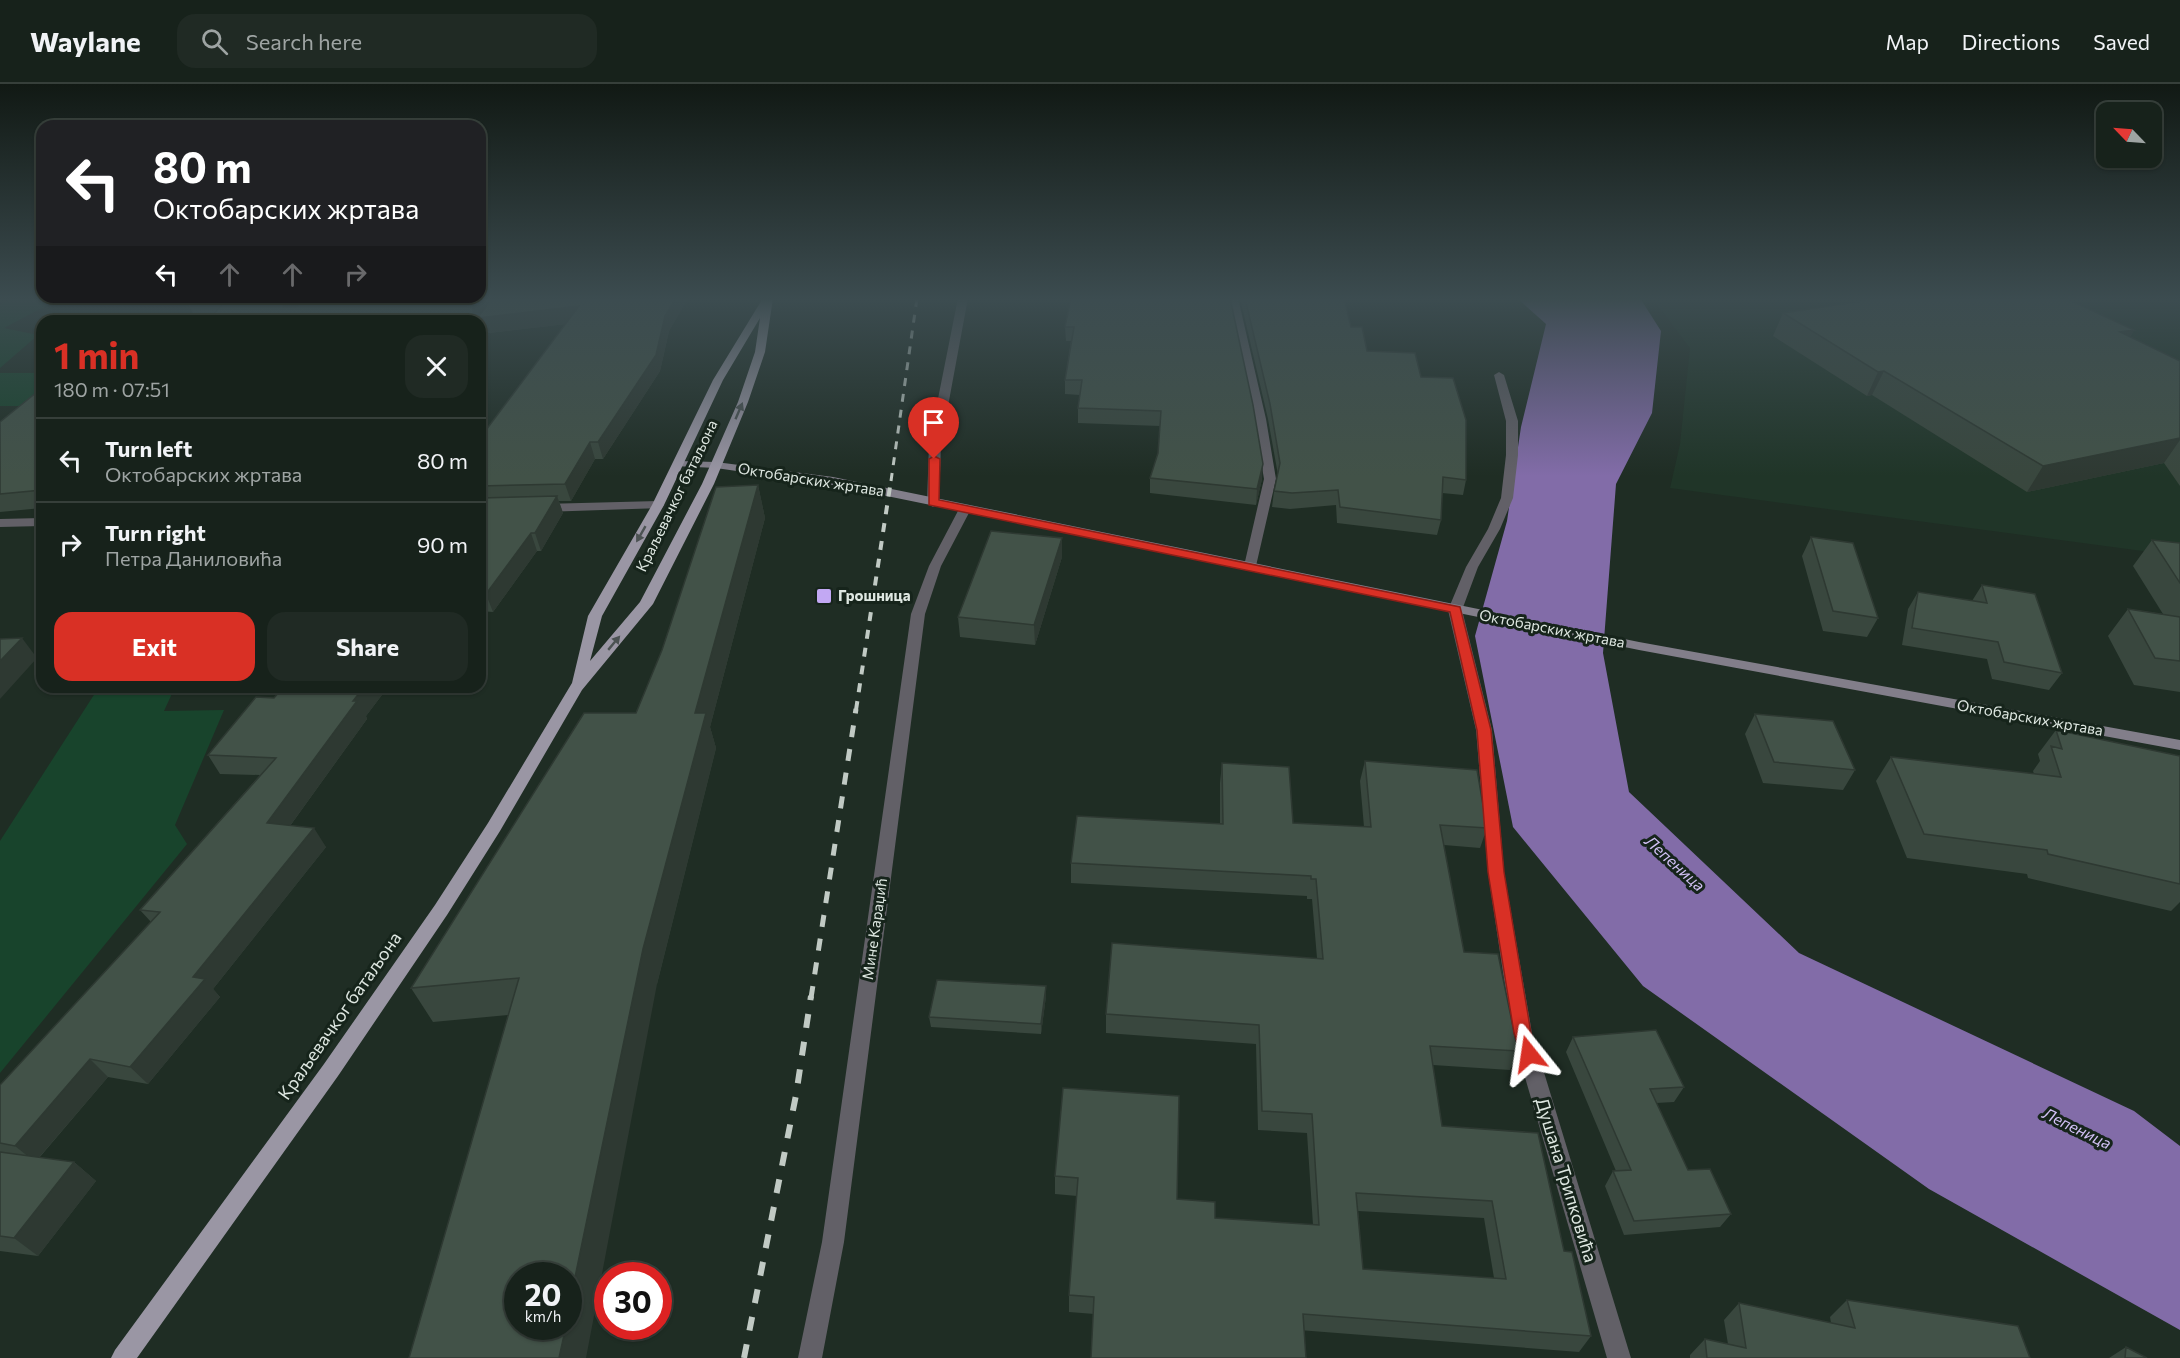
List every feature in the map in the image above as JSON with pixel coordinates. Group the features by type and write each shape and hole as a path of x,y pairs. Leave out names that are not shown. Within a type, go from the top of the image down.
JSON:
{"main road":[{"name":"Краљевачког батаљона","path":"576,687 595,616 658,505 731,357"},
{"name":"Краљевачког батаљона","path":"123,1358 331,1070 441,910 494,827 576,687 646,604 689,523 716,465 743,402 758,357"}],"street":[{"path":"933,503 935,444 952,357"},
{"path":"1245,357 1270,479 1250,566"},
{"path":"1455,610 1472,567 1494,529 1507,498 1512,455 1512,421 1499,375"},
{"name":"Октобарских жртава","path":"678,464 716,465 833,481 1455,610 2180,745"},
{"path":"525,508 658,505"},
{"name":"Мине Караџић","path":"810,1358 833,1242 918,614 935,566 965,509"},
{"path":"0,523 36,522"},
{"name":"Душана Трипковића","path":"1455,610 1484,730 1496,872 1522,1033 1619,1358"}],"shaded area":[{"path":"1689,357 2180,357 2180,556 1670,488 1680,444"}],"green space":[{"path":"0,357 12,357 0,368"},
{"path":"0,373 36,373 36,396 22,406 0,406"},
{"path":"95,693 172,693 164,711 224,710 175,825 187,844 0,1073 0,841"}],"water":[{"name":"Лепеница","path":"1538,357 1658,357 1652,413 1616,484 1603,653 1629,792 1799,953 2134,1111 2180,1146 2180,1330 1929,1189 1643,986 1513,827 1475,636 1507,521 1521,427"}],"building":[{"path":"540,357 654,357 598,442 590,442 565,484 486,486 486,430"},
{"path":"1069,357 1243,357 1263,464 1257,489 1150,478 1158,453 1161,411 1078,408 1082,380 1065,380"},
{"path":"1259,357 1416,357 1421,377 1453,378 1466,420 1466,480 1443,477 1441,520 1340,507 1338,490 1292,493 1274,491 1280,463"},
{"path":"1855,357 2173,357 2180,361 2180,438 2043,466 1884,371 1878,372"},
{"path":"36,393 36,491 0,494 0,422"},
{"path":"758,485 695,713 706,713 643,949 578,1262 504,1262 504,1340 563,1340 559,1358 409,1358 519,978 411,988 584,713 636,713 662,650 716,487"},
{"path":"557,496 535,533 531,533 486,594 486,498"},
{"path":"991,531 1062,538 1034,625 958,617"},
{"path":"1811,537 1853,543 1878,618 1833,611"},
{"path":"2152,540 2180,543 2180,583"},
{"path":"1982,585 2035,594 2062,673 2004,662 1998,642 1912,628 1918,592 1987,603"},
{"path":"2128,609 2180,617 2180,661 2155,658"},
{"path":"22,638 0,661 0,639"},
{"path":"278,693 359,693 353,701 357,701 267,823 314,828 193,977 205,979 130,1067 90,1059 15,1146 0,1143 0,1085 160,912 140,910 276,758 208,755 256,697 274,698"},
{"path":"1755,714 1833,721 1855,770 1774,762"},
{"path":"2056,730 2180,756 2180,884 2048,854 2047,850 1924,834 1891,757 2061,777 2051,746 2062,749"},
{"path":"1365,761 1477,770 1487,828 1440,825 1464,952 1498,954 1518,1051 1430,1046 1442,1126 1538,1133 1564,1251 1572,1252 1591,1336 1303,1314 1306,1358 1091,1358 1094,1297 1069,1295 1078,1178 1055,1176 1063,1088 1179,1096 1177,1199 1215,1202 1215,1218 1319,1225 1312,1114 1262,1111 1259,1025 1106,1014 1112,943 1323,959 1316,879 1311,879 1311,876 1071,863 1077,816 1223,824 1222,763 1289,767 1293,823 1371,827","holes":["1356,1193 1492,1201 1506,1279 1363,1269"]},
{"path":"937,980 1046,986 1041,1024 929,1017"},
{"path":"1656,1030 1684,1087 1650,1089 1688,1170 1710,1169 1731,1214 1634,1221 1613,1171 1631,1170 1573,1037"},
{"path":"0,1152 74,1162 14,1238 0,1236"},
{"path":"1847,1300 2018,1326 2030,1358 1707,1358 1705,1339 1746,1348 1739,1303 1855,1328"},
{"path":"2126,1347 2147,1358 2125,1358"}],"railway":[{"path":"891,481 909,357"},
{"path":"856,710 891,480"},
{"path":"811,998 856,709"},
{"path":"744,1358 796,1095 811,996"}],"place":[{"name":"Грошница","path":"824,596"}],"route":[{"path":"934,459 933,503 1250,566 1455,610 1484,730 1496,872 1522,1033 1529,1054"}]}
